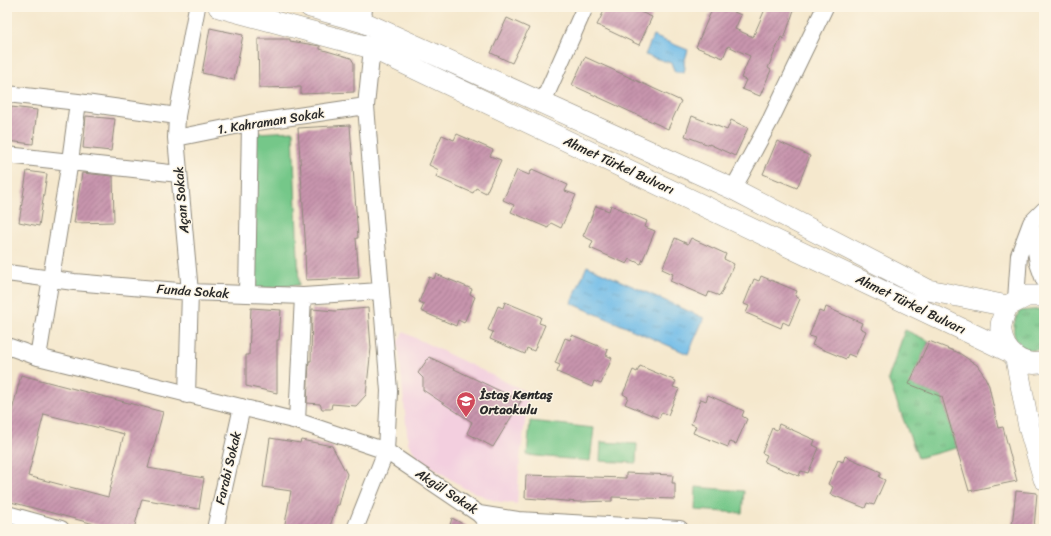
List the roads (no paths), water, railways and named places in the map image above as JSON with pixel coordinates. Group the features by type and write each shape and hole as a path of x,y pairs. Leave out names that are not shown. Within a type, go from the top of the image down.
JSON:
{"main road":[{"name":"Ahmet Türkel Bulvarı","path":"219,7 372,48 1027,363 1044,362"},
{"name":"Ahmet Türkel Bulvarı","path":"310,7 364,15 542,104 733,190 928,290 1012,303"},
{"path":"1044,296 1027,296 1012,303 1001,330 1003,341 1012,355 1029,427 1044,479"}],"street":[{"name":"Açan Sokak","path":"187,395 190,292 176,138 177,116 197,7"},
{"path":"542,104 585,7"},
{"path":"733,190 825,7"},
{"path":"355,529 386,451 389,390 366,106 372,48"},
{"path":"7,94 177,116"},
{"path":"38,357 70,161 78,102"},
{"name":"1. Kahraman Sokak","path":"176,138 250,123 366,106"},
{"path":"247,294 250,123"},
{"path":"7,155 179,174"},
{"path":"1012,303 1019,255 1031,223 1044,210"},
{"path":"1031,223 1038,263 1044,280"},
{"name":"Funda Sokak","path":"7,273 74,282 190,292 303,296 380,291"},
{"path":"297,421 303,296"},
{"name":"Akgül Sokak","path":"7,346 38,357 297,421 386,451 479,514 518,520 675,529"},
{"name":"Farabi Sokak","path":"215,529 242,407"},
{"path":"7,514 61,529"},
{"path":"479,514 493,529"}],"water":[{"path":"653,36 688,50 684,63 684,72 675,72 671,63 645,55"},
{"path":"587,266 704,318 688,354 571,303"}],"place":[{"name":"İstaş Kentaş Ortaokulu","path":"466,418"}]}
